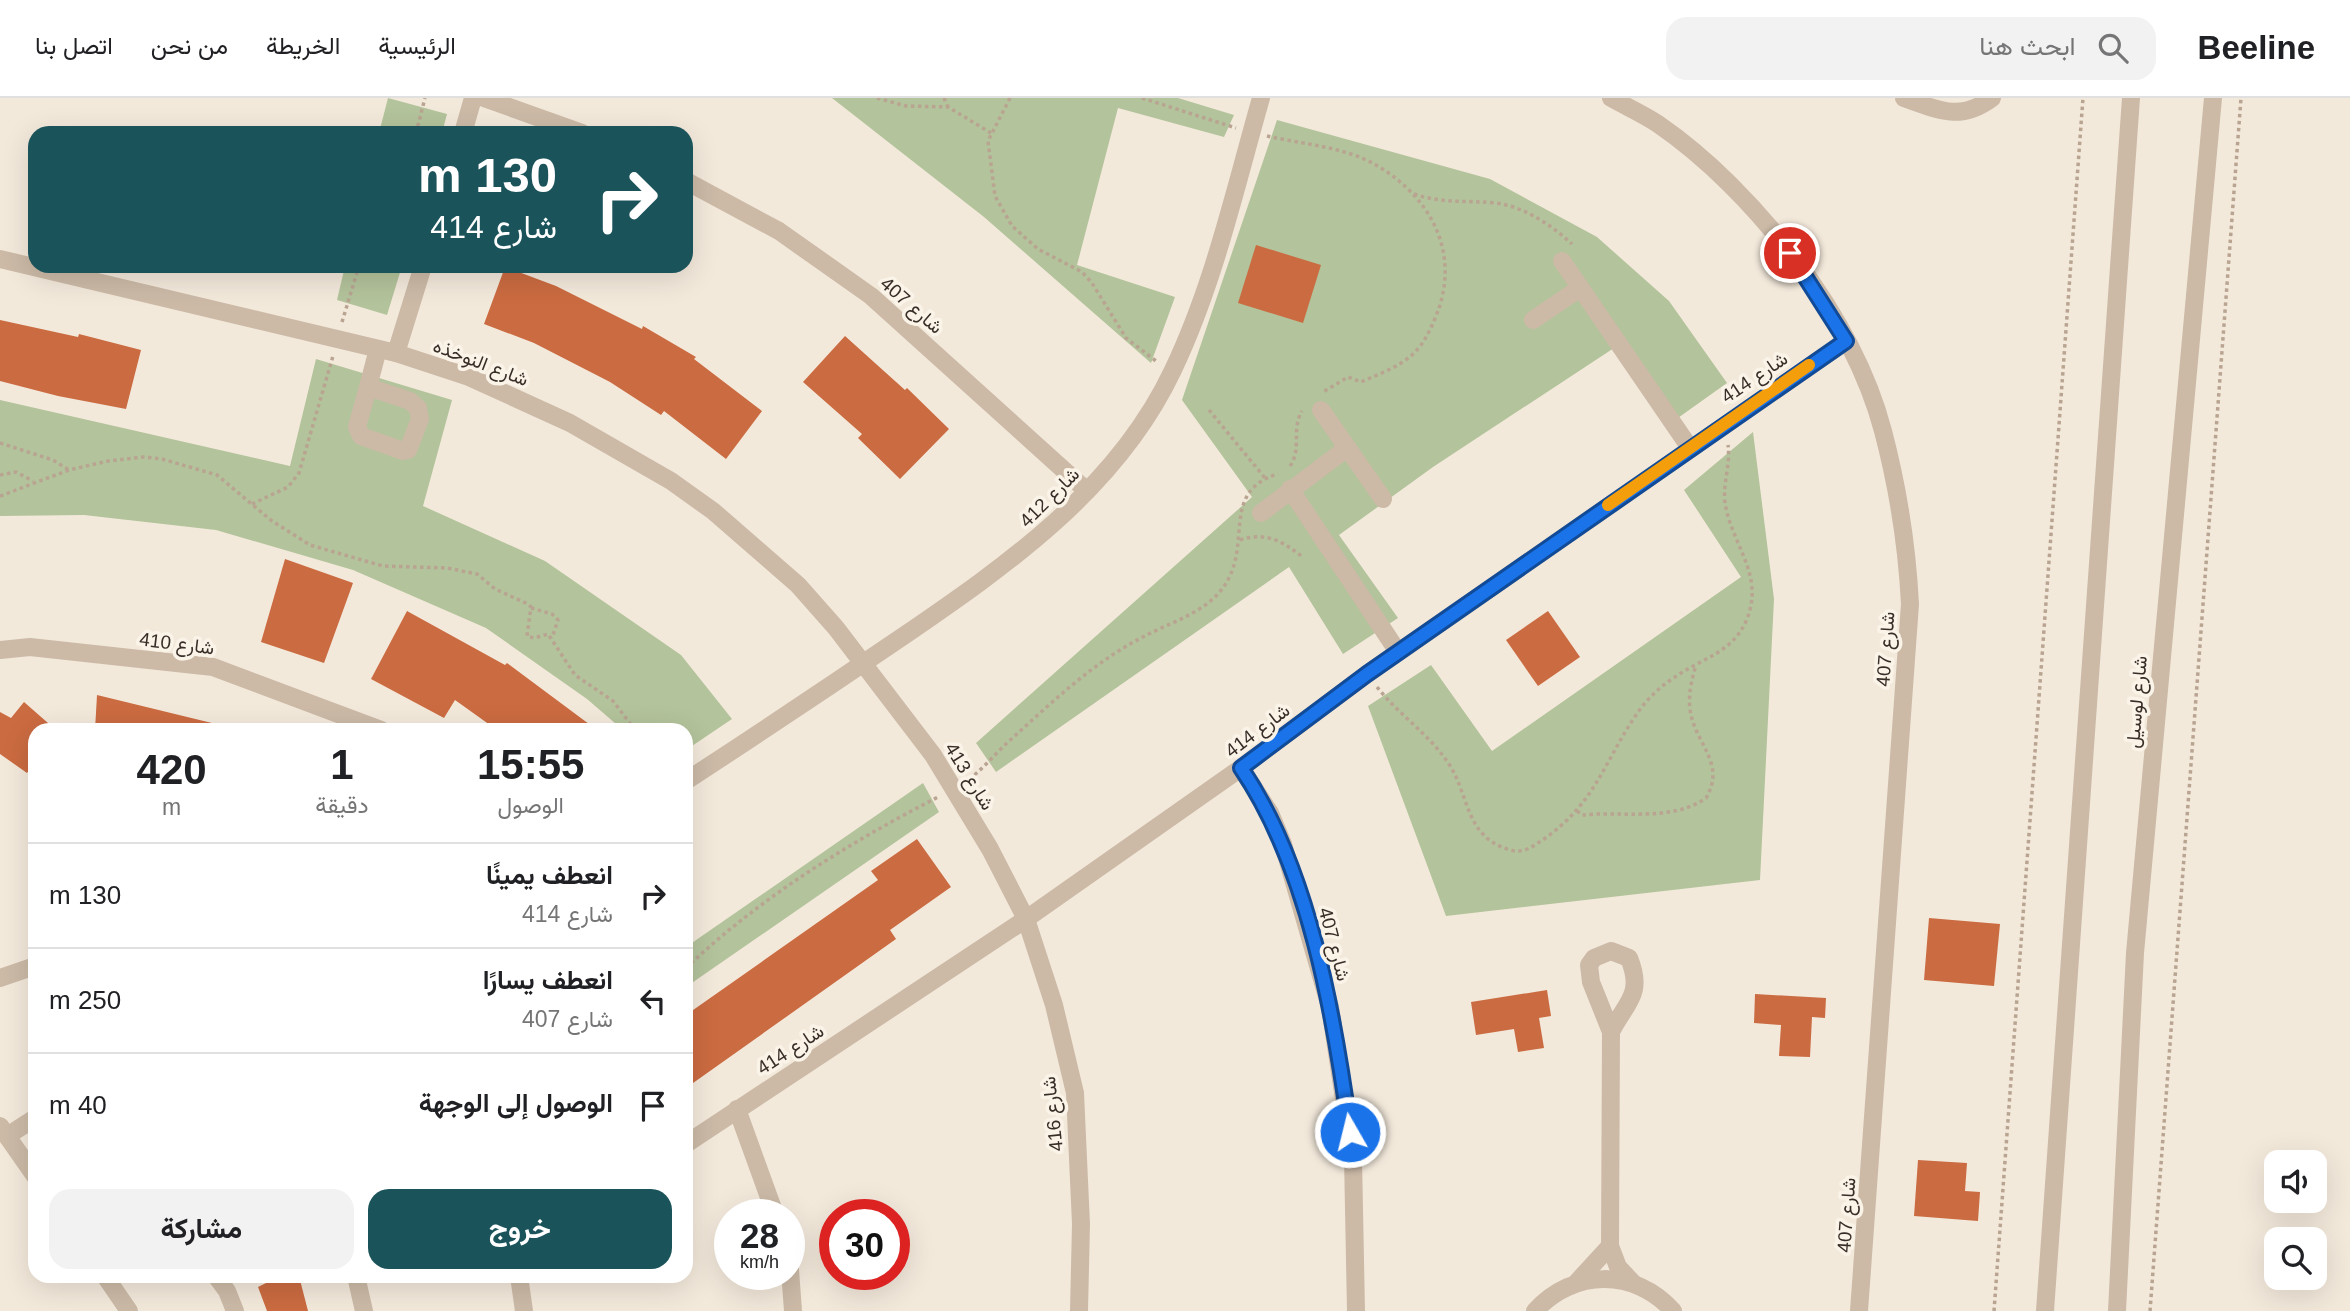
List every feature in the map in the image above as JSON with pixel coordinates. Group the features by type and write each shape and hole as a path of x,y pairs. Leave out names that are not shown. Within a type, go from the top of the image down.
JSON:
{"street":[{"path":"465,126 473,98"},
{"path":"484,98 537,106 570,126"},
{"name":"شارع 412","path":"693,777 1013,559 1051,528 1087,491 1142,423 1173,372 1209,277 1261,98"},
{"name":"شارع 407","path":"1611,98 1658,125 1729,183 1790,253 1846,341 1883,429 1902,517 1910,604 1859,1311"},
{"path":"1904,98 1953,114 1981,107 1992,98"},
{"path":"2045,1311 2131,98"},
{"name":"شارع لوسيل","path":"2117,1311 2137,939 2213,98"},
{"name":"شارع 407","path":"693,185 779,230 871,296 1087,491"},
{"name":"شارع النوخذه","path":"0,259 28,266"},
{"path":"1562,261 1690,448"},
{"name":"شارع النوخذه","path":"58,273 378,349 452,370 514,395 617,449 671,481 713,511 798,585 864,663"},
{"path":"396,354 421,273"},
{"path":"1533,320 1580,288"},
{"name":"شارع 414","path":"693,1139 1026,919 1241,768 1398,652 1724,423 1846,341"},
{"path":"368,387 378,349"},
{"path":"1313,406 1383,499"},
{"path":"1261,513 1347,448"},
{"path":"1290,489 1398,652"},
{"name":"شارع 410","path":"0,650 30,647 213,667 362,723"},
{"name":"شارع 413","path":"864,663 933,755 990,849 1026,919"},
{"name":"شارع 407","path":"1241,768 1270,813 1283,844 1330,1007 1353,1158 1356,1311"},
{"name":"شارع 416","path":"1026,919 1054,1005 1075,1093 1081,1224 1079,1311"},
{"path":"0,978 28,968"},
{"path":"1611,1032 1610,1246 1618,1267 1633,1283 1660,1298 1673,1311"},
{"path":"737,1109 770,1199"},
{"path":"28,1121 4,1131 28,1166"},
{"path":"1576,1282 1610,1246"},
{"path":"1535,1311 1552,1295 1576,1282 1595,1278 1633,1283"},
{"path":"110,1283 129,1311"},
{"path":"221,1283 235,1311"},
{"path":"358,1283 364,1311"},
{"path":"520,1283 524,1311"},
{"path":"791,1290 793,1311"}],"path":[{"path":"418,126 425,98"},
{"path":"877,98 906,106 948,107 991,133"},
{"path":"944,98 948,107"},
{"path":"1010,98 988,141 995,196 1012,226 1038,249 1082,272 1092,283 1126,338 1173,372"},
{"path":"973,776 1066,690 1094,669 1140,638 1208,604 1221,592 1236,566 1245,495 1265,478 1284,472 1295,458 1294,433 1300,413 1313,406 1348,377 1362,382 1398,365 1415,353 1432,329 1442,299 1446,250 1433,218 1412,193 1376,165 1358,157 1251,132 1142,98"},
{"path":"1994,1311 2083,98"},
{"path":"2150,1311 2241,98"},
{"path":"1412,193 1438,202 1495,203 1517,208 1553,227 1580,252"},
{"path":"252,505 288,487 299,472 357,273"},
{"path":"1209,410 1265,478"},
{"path":"1367,674 1389,702 1436,746 1466,796 1470,820 1495,842 1520,852 1565,824 1603,776 1639,711 1658,689 1714,657 1738,634 1753,600 1749,563 1725,507 1730,458 1724,423"},
{"path":"0,443 42,456 69,470"},
{"path":"0,496 69,470 126,458 162,459 217,475 252,505 310,545 383,566 447,568 477,573 495,589 552,614 558,620 552,638"},
{"path":"0,475 16,472 34,482"},
{"path":"1240,540 1253,535 1271,537 1286,544 1304,558"},
{"path":"531,607 527,636 534,638 548,634 575,675 613,701 630,723"},
{"path":"1577,811 1582,815 1642,814 1689,807 1706,798 1711,790 1715,769 1690,710 1690,685 1696,665"},
{"path":"693,962 740,920 786,885 840,850 954,789"}],"green space":[{"path":"388,98 447,114 444,126 381,126"},
{"path":"832,98 1178,98 1234,115 1224,137 1118,108 1077,265 1175,297 1151,363 984,217"},
{"path":"1277,120 1490,179 1597,237 1669,301 1727,383 1668,425 1614,348 1433,467 1339,535 1398,618 1343,654 1289,567 996,772 976,743 1252,497 1182,400"},
{"path":"343,273 400,273 387,315 337,300"},
{"path":"316,359 452,400 423,506 545,561 681,655 732,719 693,745 693,723 615,723 587,699 486,628 353,570 216,530 84,515 0,516 0,400 290,466"},
{"path":"1753,432 1774,599 1760,880 1446,916 1368,706 1431,665 1492,751 1741,577 1684,490"},
{"path":"923,783 939,812 693,982 693,942"}],"building":[{"path":"1256,245 1321,265 1303,323 1238,303"},
{"path":"503,273 521,273 556,286 642,329 643,326 696,357 694,359 762,411 726,459 664,411 661,415 610,382 534,343 484,324"},
{"path":"0,320 78,337 79,334 141,350 126,409 0,381"},
{"path":"845,336 905,390 907,388 949,429 900,479 858,438 862,434 803,382"},
{"path":"285,559 353,583 324,663 261,642"},
{"path":"407,611 505,665 507,663 588,723 487,723 455,700 444,718 371,679"},
{"path":"1548,611 1580,657 1538,686 1506,640"},
{"path":"97,695 212,723 95,723"},
{"path":"24,702 48,723 28,723 27,773 0,754 0,712 11,718"},
{"path":"917,839 951,887 890,930 896,939 693,1083 693,1010 878,880 871,871"},
{"path":"1929,918 2000,924 1994,986 1924,980"},
{"path":"1547,990 1551,1016 1539,1018 1544,1048 1518,1052 1514,1029 1476,1035 1471,1002"},
{"path":"1755,994 1826,998 1825,1018 1812,1017 1810,1057 1779,1056 1781,1025 1754,1023"},
{"path":"1918,1160 1967,1163 1965,1191 1980,1192 1978,1221 1914,1216"},
{"path":"266,1283 301,1283 308,1311 267,1311 258,1287"}],"slow traffic":[{"path":"1608,505 1809,365"}],"route":[{"path":"1350,1132 1330,1007 1300,897 1270,813 1241,768 1367,674 1724,423 1846,341 1819,294 1790,253"}]}
